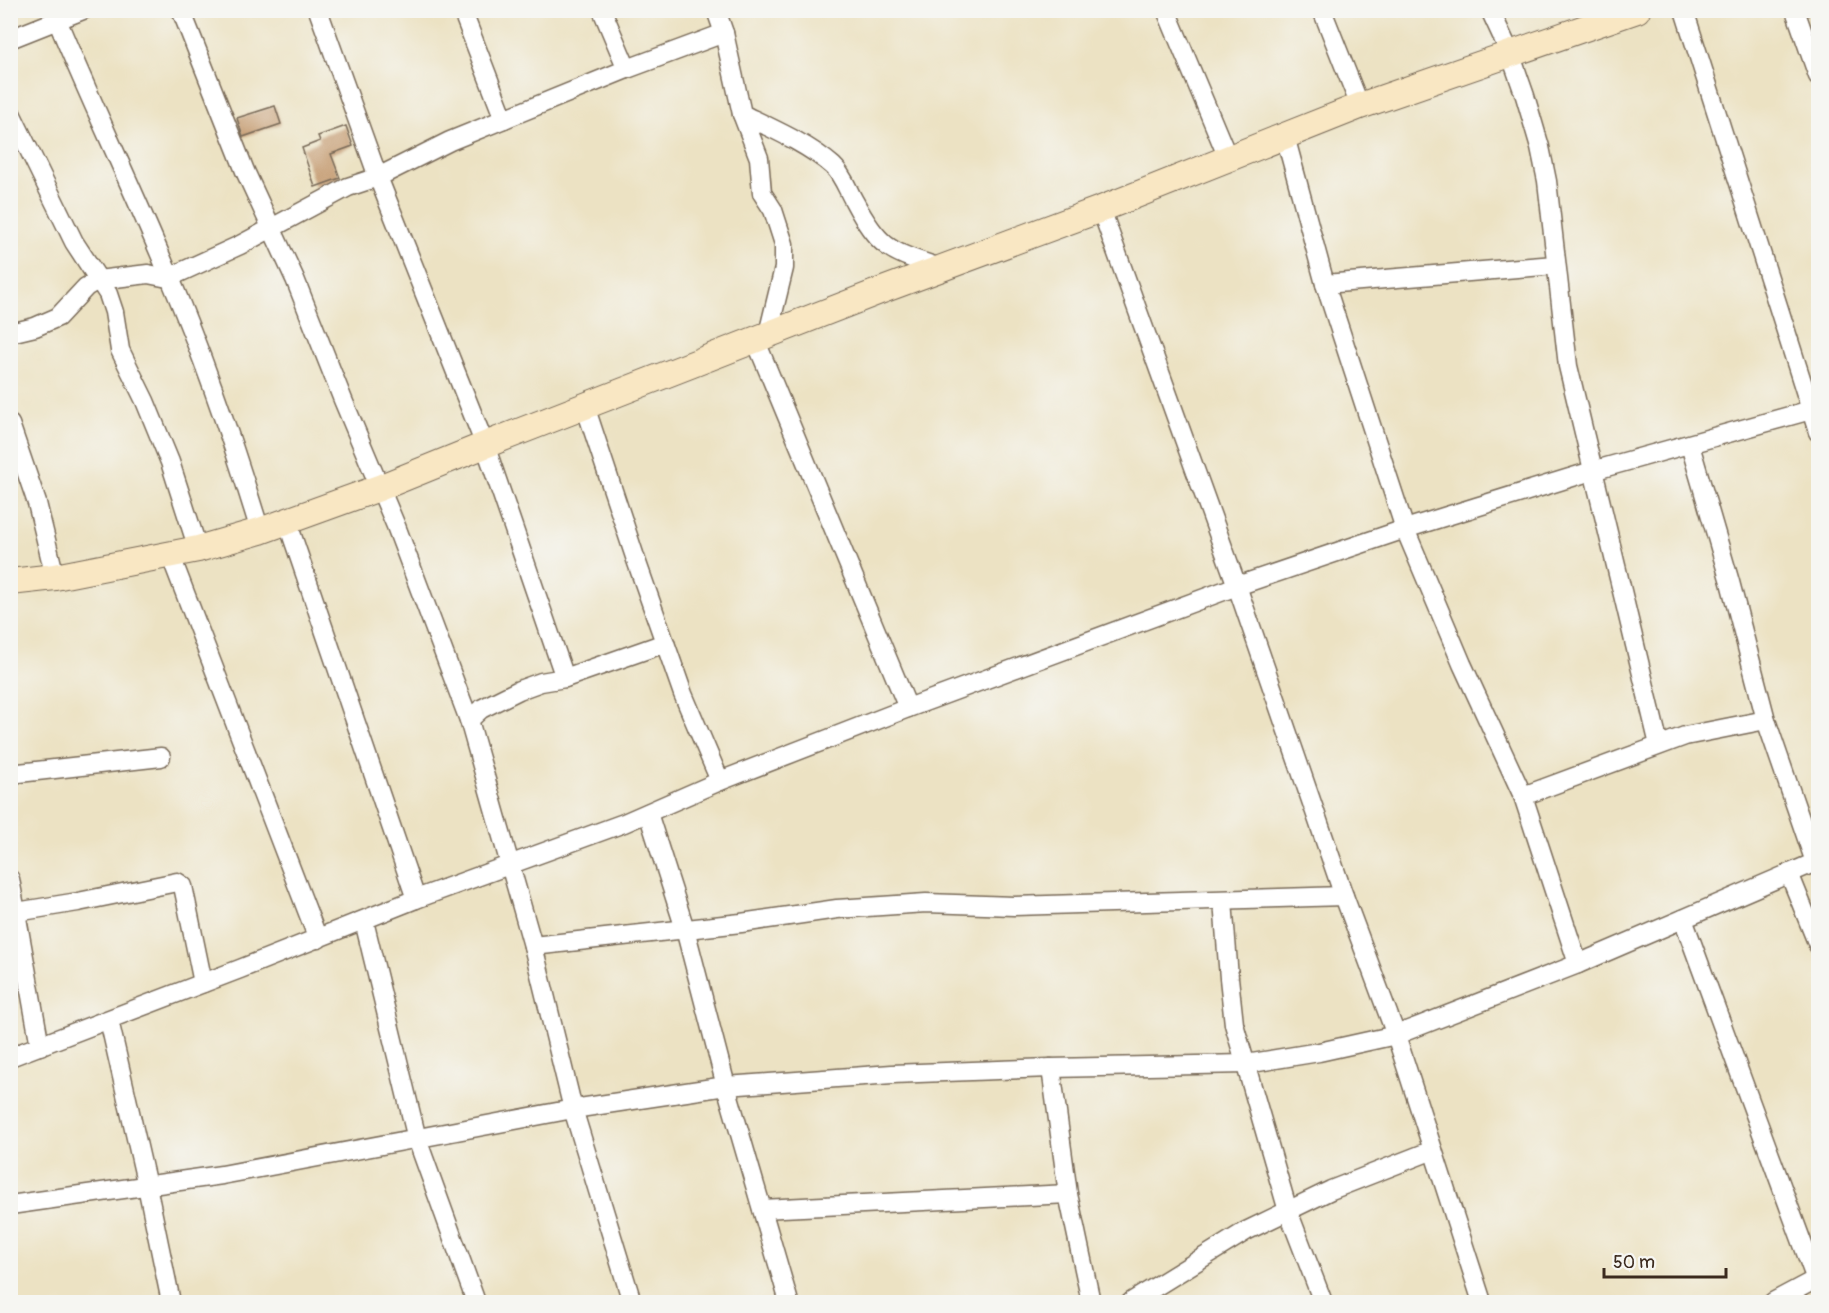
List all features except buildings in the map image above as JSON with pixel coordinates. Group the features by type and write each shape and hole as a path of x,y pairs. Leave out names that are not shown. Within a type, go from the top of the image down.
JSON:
{"street":[{"path":"10,39 55,16 82,10"},
{"path":"181,10 245,171 295,279 396,526 469,720 533,946 573,1110 632,1302"},
{"path":"318,10 378,177 485,445 565,678"},
{"path":"462,10 504,119"},
{"path":"602,10 627,69"},
{"path":"716,10 724,33 742,114 759,158 762,193 773,210 784,244 784,267 761,337 908,708"},
{"path":"1166,10 1228,158"},
{"path":"1322,10 1360,106"},
{"path":"1490,10 1510,53 1525,96 1545,170 1568,366 1659,745"},
{"path":"10,582 55,577 198,549 260,531 379,488 761,337 1101,209 1360,106 1637,10"},
{"path":"1684,10 1815,409 1818,432"},
{"path":"1795,10 1818,76"},
{"path":"55,16 170,277 221,409 260,531"},
{"path":"10,333 35,327 58,316 86,287 98,280 147,274 170,277 240,245 348,187 378,177 450,141 627,69 724,33"},
{"path":"10,111 74,242 108,294 114,312 120,350 145,401 170,462 198,549"},
{"path":"742,114 793,138 832,165 844,181 868,227 886,246 894,252 940,268"},
{"path":"1286,136 1325,284 1405,529 1462,664 1523,796 1578,964"},
{"path":"1101,209 1238,586 1344,896 1396,1035 1482,1302"},
{"path":"1325,284 1555,265"},
{"path":"585,406 683,694 720,781"},
{"path":"10,1057 416,899 648,813 720,781 908,708 1238,586 1405,529 1592,471 1815,409"},
{"path":"10,424 37,503 55,577"},
{"path":"10,1205 222,1175 573,1110 726,1086 892,1074 1246,1064 1319,1052 1396,1035 1578,964 1817,862 1766,720 1730,582 1690,444"},
{"path":"287,521 416,899"},
{"path":"171,554 318,939"},
{"path":"469,720 481,709 519,690 542,682 565,678 665,643"},
{"path":"1523,796 1684,736 1766,720"},
{"path":"10,774 161,757"},
{"path":"648,813 685,929 726,1086 789,1302"},
{"path":"1789,873 1818,945"},
{"path":"10,879 13,913 40,1046"},
{"path":"13,913 177,882 183,886 203,983"},
{"path":"533,946 741,923 837,909 926,903 1014,906 1344,896"},
{"path":"1223,901 1228,978 1234,1024 1288,1211 1323,1302"},
{"path":"1683,919 1817,1279 1773,1302"},
{"path":"364,921 417,1139 476,1302"},
{"path":"109,1020 147,1186 166,1302"},
{"path":"1051,1068 1068,1194 1091,1302"},
{"path":"1131,1302 1246,1231 1331,1190 1433,1150"},
{"path":"762,1209 1068,1194"}]}
